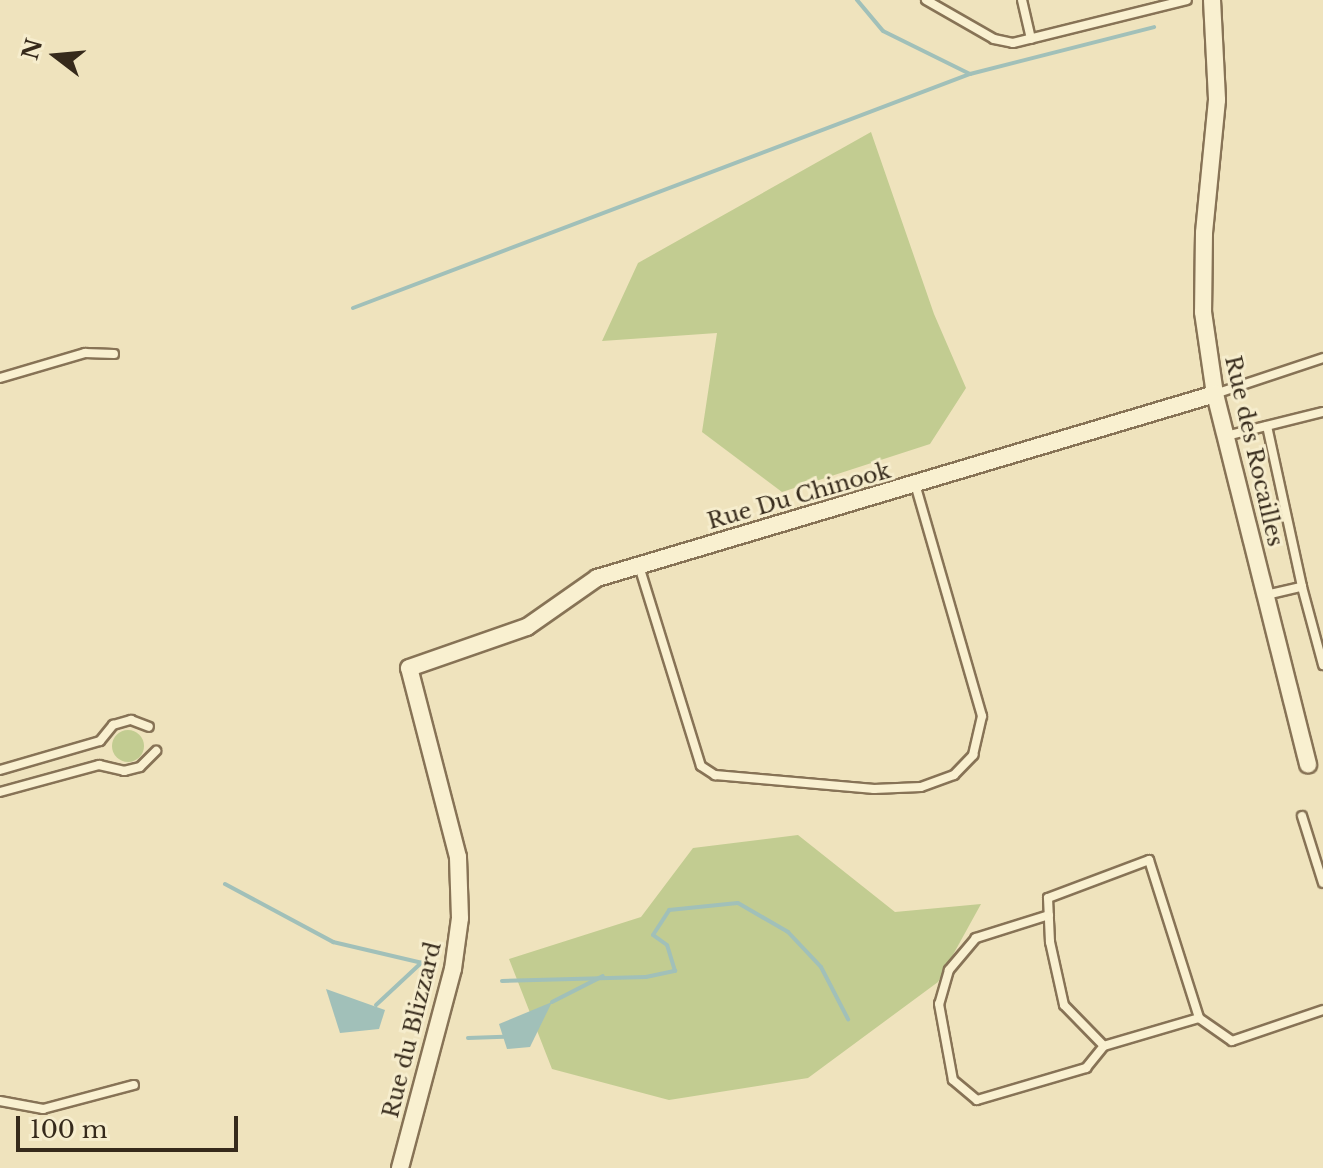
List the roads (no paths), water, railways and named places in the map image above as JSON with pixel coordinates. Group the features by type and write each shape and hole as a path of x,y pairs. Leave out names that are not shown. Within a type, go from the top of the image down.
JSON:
{"street":[{"name":"Rue des Rocailles","path":"1212,0 1217,100 1204,233 1203,312 1215,394 1266,595 1315,762"},
{"name":"Rue Du Chinook","path":"409,668 527,627 597,578 1215,394"},
{"name":"Rue du Blizzard","path":"400,1168 453,969 460,918 458,857 409,668"}],"lane":[{"path":"926,0 994,39 1031,39 1187,0"},
{"path":"1022,0 1031,39"},
{"path":"0,378 85,353 114,354"},
{"path":"1215,394 1323,358"},
{"path":"1226,436 1323,412"},
{"path":"1267,426 1302,587 1323,665"},
{"path":"639,566 701,766 729,776 874,789 921,787 954,775 973,755 982,716 915,484"},
{"path":"1266,595 1302,587"},
{"path":"0,770 100,741 113,725 131,720 149,727"},
{"path":"0,792 99,765 124,771 140,767 156,751"},
{"path":"1302,816 1323,883"},
{"path":"1104,1046 1064,1005 1048,898 1149,860 1199,1018 1232,1041 1323,1010"},
{"path":"1049,915 976,938 949,970 939,1004 953,1080 977,1100 1086,1068 1104,1046 1199,1018"},
{"path":"0,1101 43,1109 134,1085"}],"water":[{"path":"326,989 385,1010 379,1029 340,1033"},
{"path":"552,1002 530,1047 507,1049 499,1024"}],"waterway":[{"path":"857,0 883,31 970,74"},
{"path":"353,308 970,74 1154,27"},
{"path":"225,884 333,942 435,966"},
{"path":"502,981 646,977 675,971 667,945 653,935 669,910 738,903 788,932 821,967 848,1019"},
{"path":"376,1005 421,963"},
{"path":"552,1002 603,976"},
{"path":"468,1038 504,1037"}]}
